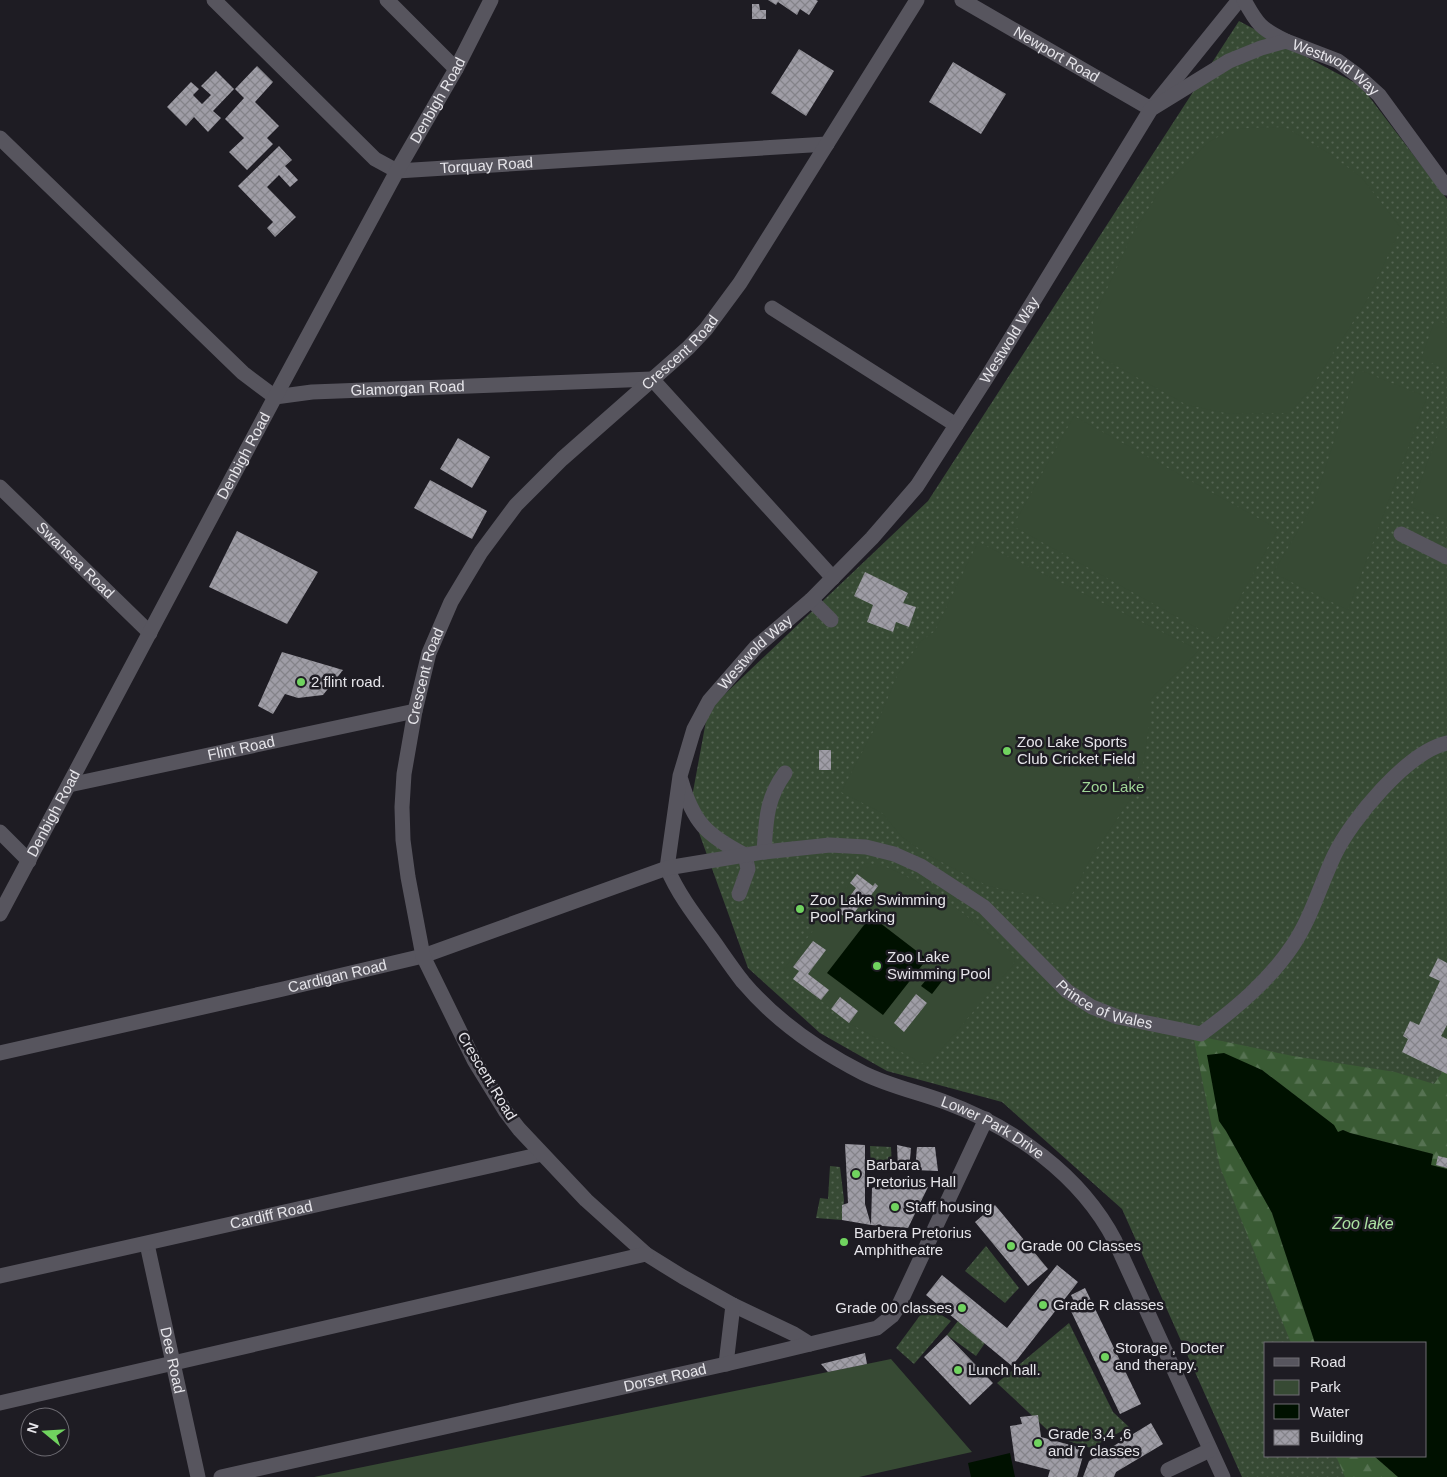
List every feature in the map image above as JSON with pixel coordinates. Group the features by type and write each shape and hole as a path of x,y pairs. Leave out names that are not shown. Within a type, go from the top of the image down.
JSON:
{"street":[{"path":"214,0 374,159 397,171"},
{"path":"387,0 456,69"},
{"name":"Denbigh Road","path":"0,914 275,397 397,171 456,69 491,0"},
{"name":"Crescent Road","path":"810,1344 794,1334 734,1305 646,1254 586,1200 519,1129 506,1112 474,1060 423,956 403,840 404,774 415,711 429,653 451,602 481,552 516,505 562,459 688,348 717,315 740,284 917,0"},
{"name":"Newport Road","path":"962,0 1151,109"},
{"path":"1151,109 1239,0"},
{"path":"1244,0 1260,26 1266,32 1286,41"},
{"name":"Westwold Way","path":"667,868 680,776 694,729 709,701 756,647 811,600 833,578 890,519 917,486 987,377 1151,109 1229,61 1261,48 1286,41 1338,61 1367,84 1379,95 1447,188"},
{"path":"0,138 243,373 275,397"},
{"name":"Torquay Road","path":"397,171 827,144"},
{"path":"772,308 956,425"},
{"path":"652,380 833,578"},
{"name":"Glamorgan Road","path":"275,397 312,392 652,380"},
{"name":"Swansea Road","path":"0,487 150,634"},
{"path":"1401,534 1447,557"},
{"path":"811,600 831,620"},
{"name":"Flint Road","path":"68,785 415,711"},
{"name":"Prince of Wales","path":"667,868 764,852 841,845 866,847 904,857 984,907 1040,966 1067,991 1092,1007 1118,1017 1200,1034 1241,1002 1268,977 1292,948 1306,924 1334,854 1362,812 1402,770 1430,749 1447,743"},
{"path":"764,852 766,814 775,788 785,773"},
{"path":"680,776 687,802 707,832 745,855 748,869 739,894"},
{"path":"0,832 29,861"},
{"name":"Cardigan Road","path":"0,1052 283,990 423,956 667,868"},
{"name":"Lower Park Drive","path":"667,868 678,891 743,982 774,1014 800,1035 834,1057 881,1081 946,1102 986,1119 1020,1140 1073,1184 1099,1213 1115,1241 1223,1477"},
{"name":"Dorset Road","path":"221,1477 726,1364 877,1328 892,1316 902,1299 986,1119"},
{"name":"Cardiff Road","path":"0,1276 542,1154"},
{"name":"Dee Road","path":"146,1244 198,1477"},
{"path":"0,1403 646,1254"},
{"path":"726,1364 734,1305"},
{"path":"1168,1470 1210,1450"}],"green space":[{"name":"Zoo Lake","path":"1239,21 1361,86 1447,199 1447,1477 1242,1477 1122,1209 1002,1102 887,1071 820,1033 748,968 690,808 708,710 928,501"},
{"path":"1285,127 1330,154 1362,178 1401,228 1367,300 1311,388 1290,413 1230,414 1187,405 1093,353 1093,319 1133,233 1161,189 1209,142 1230,130"},
{"path":"1435,320 1447,324 1447,369 1421,359"},
{"path":"1357,369 1427,397 1348,610 1273,573 1314,504"},
{"path":"1074,416 1278,529 1217,639 1013,526"},
{"path":"1441,426 1447,428 1447,520 1411,507"},
{"name":"Zoo Lake Sports Club Cricket Field","path":"978,542 1199,650 1149,701 1149,726 1143,765 1141,764 1135,792 1092,856 1064,910 1041,897 988,886 930,856 902,837 882,813 841,792 876,726 898,674 921,641 935,631"},
{"path":"865,863 888,868 924,886 956,908 1014,955 1013,965 927,1066 849,1023 783,970 815,928 812,926 823,910 827,912"},
{"path":"1193,1035 1293,1056 1395,1072 1434,1084 1447,1066 1447,1169 1431,1165 1433,1154 1343,1130 1338,1132 1334,1125 1262,1070 1219,1121 1272,1213 1315,1342 1291,1342 1220,1167"},
{"path":"870,1146 891,1147 892,1168 871,1169"},
{"path":"830,1166 840,1167 844,1200 842,1220 816,1218 820,1198 828,1199"},
{"path":"986,1246 1019,1288 1005,1303 965,1271"},
{"path":"927,1306 951,1321 914,1364 896,1348"},
{"path":"958,1321 985,1343 976,1356 947,1335"},
{"path":"1069,1323 1113,1412 1129,1427 1091,1448 1055,1437 997,1383"},
{"path":"891,1359 972,1452 859,1477 314,1477"},
{"path":"1336,1457 1375,1457 1398,1477 1345,1477"}],"water":[{"name":"Zoo Lake Swimming Pool","path":"871,916 927,959 883,1015 827,973"},
{"path":"936,968 946,976 932,994 921,986"},
{"name":"Zoo lake","path":"1224,1053 1262,1070 1334,1125 1338,1132 1343,1130 1433,1154 1431,1165 1447,1169 1447,1477 1398,1477 1375,1457 1427,1457 1427,1342 1315,1342 1272,1213 1219,1121 1207,1055"},
{"path":"1010,1453 1015,1477 971,1477 968,1463"}],"building":[{"path":"768,0 818,1 809,15 800,9 797,15 778,2 776,5"},
{"path":"752,4 759,4 760,10 766,10 766,19 752,19"},
{"path":"799,49 834,71 806,116 771,93"},
{"path":"953,62 1006,94 981,134 929,102"},
{"path":"257,66 273,82 255,102 279,126 267,138 273,144 247,170 229,152 244,138 225,119 244,98 235,89"},
{"path":"216,71 234,89 213,111 221,118 208,132 194,117 186,126 167,107 191,82 199,89 193,95 202,104 211,95 201,86"},
{"path":"279,146 292,160 285,166 298,180 290,187 279,175 267,187 296,217 275,237 267,228 273,222 238,186"},
{"path":"458,438 490,457 472,488 440,469"},
{"path":"430,480 487,511 472,539 414,508"},
{"path":"237,531 318,572 287,624 209,587"},
{"path":"865,572 908,593 903,603 916,607 909,627 896,622 893,632 867,622 873,605 854,596"},
{"name":"2 flint road.","path":"282,652 343,670 323,695 298,698 285,694 273,714 258,706"},
{"path":"819,750 831,750 831,770 819,770"},
{"path":"857,874 873,886 875,883 878,886 869,898 866,897 849,920 838,912 856,888 850,883"},
{"path":"813,941 826,950 808,974 829,990 821,1000 793,979 799,971 793,967"},
{"path":"1438,958 1447,963 1447,1025 1441,1036 1447,1039 1447,1074 1402,1052 1408,1039 1403,1036 1410,1021 1419,1025 1440,981 1429,976"},
{"path":"916,994 927,1003 904,1032 894,1023"},
{"path":"840,997 858,1011 849,1023 831,1009"},
{"name":"Barbara Pretorius Hall","path":"845,1144 865,1145 865,1204 871,1225 842,1220 842,1205 848,1203"},
{"path":"897,1145 911,1148 909,1170 898,1168"},
{"path":"917,1147 935,1147 938,1171 915,1170"},
{"path":"1438,1156 1447,1158 1447,1168 1436,1165"},
{"name":"Staff housing","path":"894,1179 928,1187 908,1228 871,1225 872,1188"},
{"name":"Grade 00 Classes","path":"995,1205 1048,1269 1028,1286 975,1222"},
{"path":"1057,1265 1078,1282 1012,1366 926,1295 942,1275 1007,1328"},
{"name":"Storage , Docter and therapy.","path":"1085,1288 1141,1404 1120,1414 1070,1309 1076,1306 1071,1295"},
{"name":"Lunch hall.","path":"947,1335 993,1383 970,1405 924,1357"},
{"path":"865,1353 867,1364 828,1372 821,1364"},
{"name":"Grade 3,4 ,6 and 7 classes","path":"1038,1415 1041,1437 1085,1449 1077,1477 1048,1477 1050,1470 1015,1461 1010,1426 1022,1424 1020,1417"},
{"path":"1151,1423 1163,1444 1116,1472 1114,1477 1083,1477 1089,1461"}],"place":[{"name":"2 flint road.","path":"301,682"},
{"name":"Zoo Lake Sports Club Cricket Field","path":"1007,751"},
{"name":"Zoo Lake Swimming Pool Parking","path":"800,909"},
{"name":"Zoo Lake Swimming Pool","path":"877,966"},
{"name":"Barbara Pretorius Hall","path":"856,1174"},
{"name":"Staff housing","path":"895,1207"},
{"name":"Barbera Pretorius Amphitheatre","path":"844,1242"},
{"name":"Grade 00 Classes","path":"1011,1246"},
{"name":"Grade R classes","path":"1043,1305"},
{"name":"Grade 00 classes","path":"962,1308"},
{"name":"Storage , Docter and therapy.","path":"1105,1357"},
{"name":"Lunch hall.","path":"958,1370"},
{"name":"Grade 3,4 ,6 and 7 classes","path":"1038,1443"}]}
